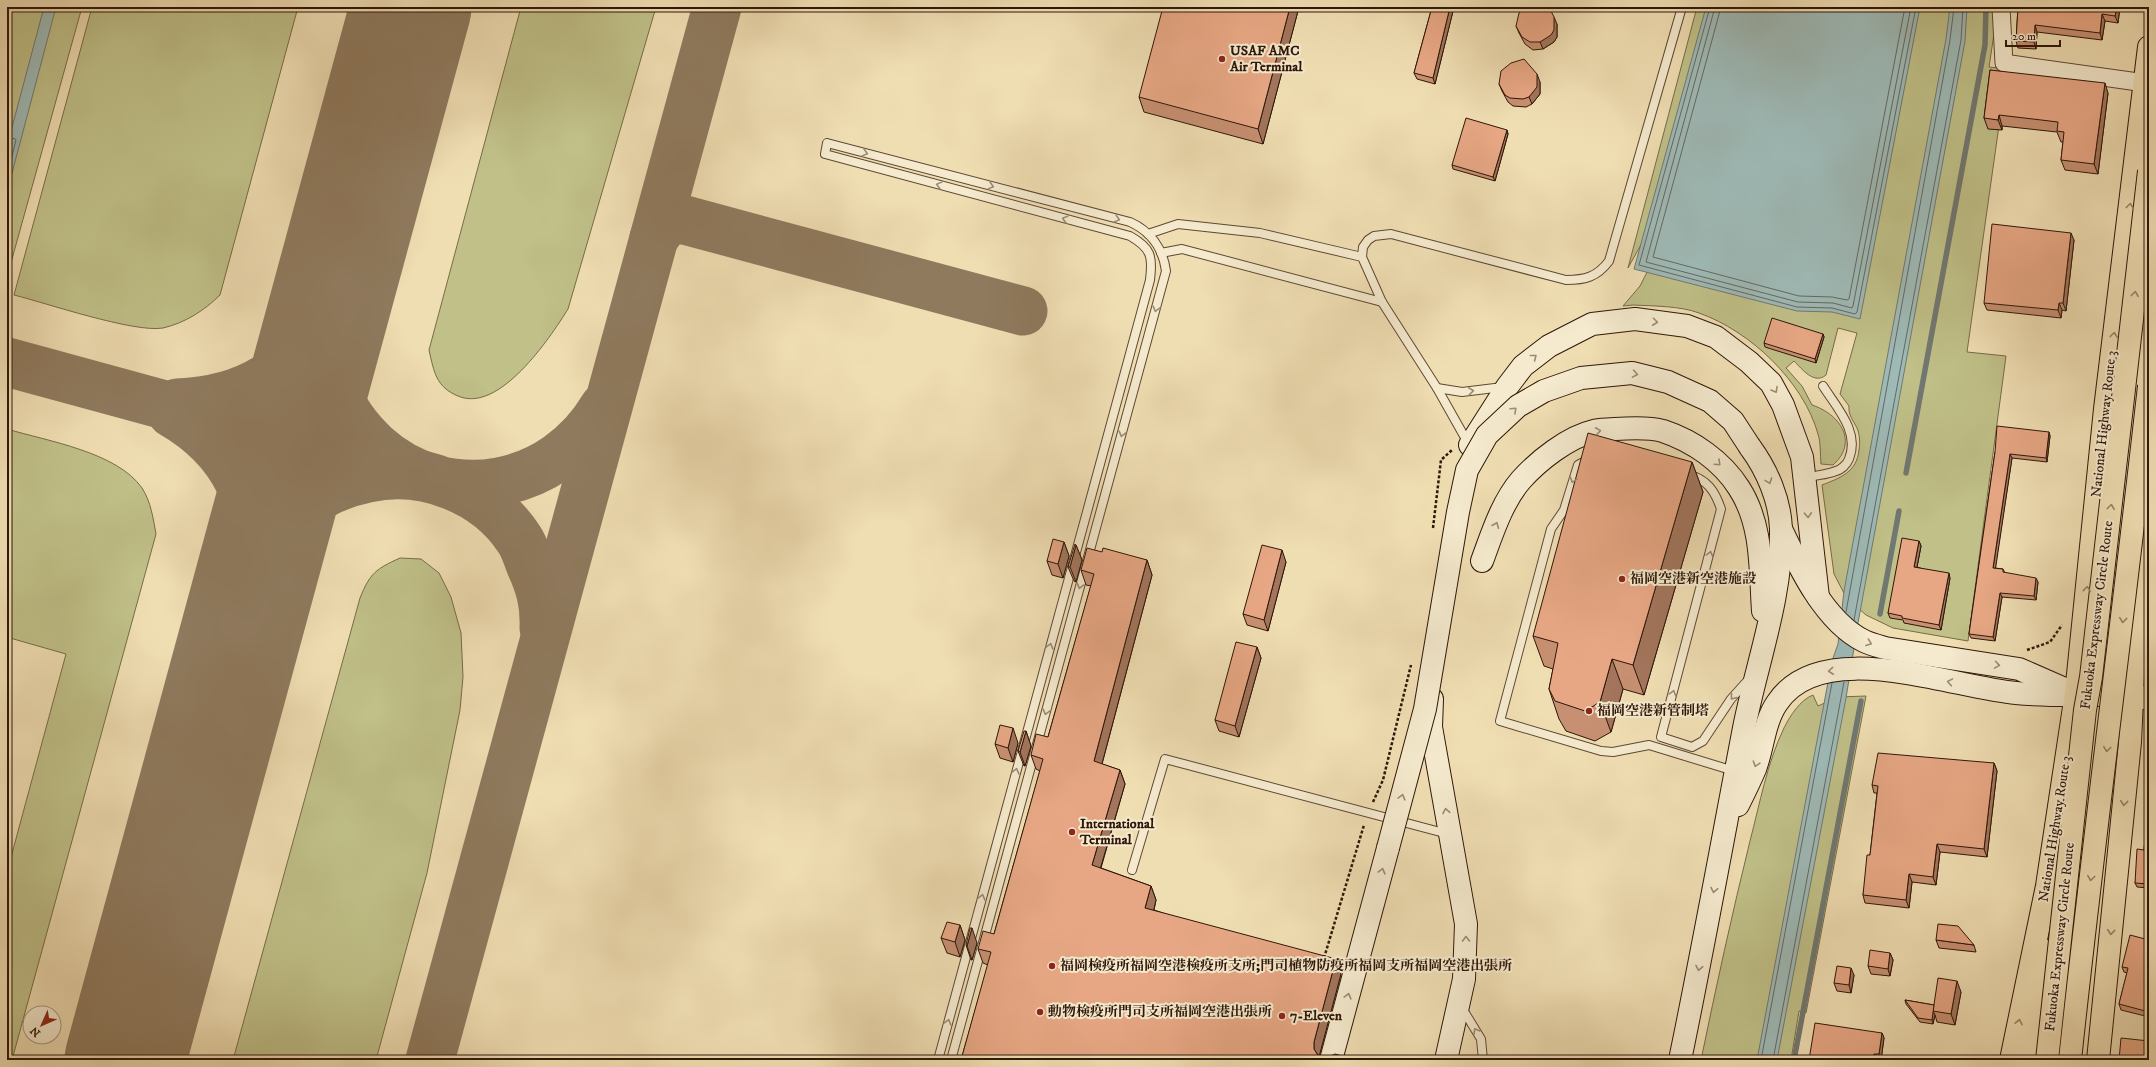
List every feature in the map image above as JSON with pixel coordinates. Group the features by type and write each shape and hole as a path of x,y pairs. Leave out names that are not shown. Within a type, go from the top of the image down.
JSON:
{"highway":[{"name":"National Highway Route 3","path":"2011,1060 2047,886 2081,702 2105,409 2149,47"},
{"name":"Fukuoka Expressway Circle Route","path":"2047,1060 2081,702 2091,677 2149,171"},
{"name":"Fukuoka Expressway Circle Route","path":"2070,1060 2149,386"},
{"path":"2098,1060 2130,742 2140,697 2135,633 2149,499"},
{"path":"2030,1060 2053,919 2062,818 2081,702"},
{"path":"2075,1060 2085,923"}],"street":[{"path":"2001,7 2004,63 2145,84"},
{"path":"1446,1060 1460,1004 1466,953 1466,924 1431,727 1431,707 1456,506 1470,446 1507,387 1523,366 1549,346 1592,324 1635,319 1687,326 1716,337 1749,362 1770,383 1786,413 1802,457 1808,529 1818,597"},
{"path":"1331,1060 1425,709 1458,512 1468,470 1487,436 1518,406 1544,391 1581,378 1632,373 1668,382 1710,401 1733,421 1763,465 1776,502 1781,528 1776,587 1736,772 1725,835 1680,1060"},
{"path":"1482,561 1505,503 1521,481 1541,461 1564,445 1593,431 1630,428 1662,431 1692,444 1719,463 1740,488 1753,519 1761,549 1765,641"},
{"path":"1781,528 1818,597 1837,621 1864,641 1885,648 2019,669 2081,702"},
{"path":"1725,835 1755,768 1766,730 1777,702 1792,687 1809,677 1826,671 1870,668 2016,693 2081,702 2140,697"}],"lane":[{"path":"1470,446 1437,388 1382,302 1362,257 1363,247 1368,240 1374,236 1391,234 1566,280 1584,280 1598,272 1609,260 1682,7"},
{"path":"938,1060 1150,280 1151,261 1147,249 1130,236 825,154 828,143 1130,222 1148,234 1161,253 1166,271 951,1060"},
{"path":"1148,234 1178,224 1260,232 1362,257"},
{"path":"1161,253 1182,248 1382,302"},
{"path":"1804,478 1838,471 1848,462 1851,453 1853,443 1851,431 1823,386"},
{"path":"1437,388 1462,392 1507,387"},
{"path":"1600,456 1594,457 1578,465 1564,510 1551,529 1500,721 1602,751 1614,752 1649,745 1736,772"},
{"path":"1682,473 1697,477 1715,492 1721,509 1661,737 1692,747 1703,741 1731,699 1758,668"},
{"path":"1132,870 1165,759 1451,835"},
{"path":"1460,1004 1480,1039 1483,1060"}],"green space":[{"path":"7,7 82,7 7,277"},
{"path":"92,7 298,7 220,295 208,306 194,315 179,323 163,328 132,326 112,322 14,295"},
{"path":"521,7 656,7 568,309 549,337 522,370 506,384 490,394 474,399 458,396 440,383 435,372 429,350"},
{"path":"1697,7 1996,7 1997,14 1989,67 2007,69 1967,352 2006,356 1968,641 1893,628 1866,615 1846,597 1834,574 1822,485 1841,477 1851,469 1858,458 1860,442 1858,431 1850,415 1849,406 1840,394 1857,333 1838,328 1826,375 1822,378 1808,375 1794,361 1786,368 1802,386 1812,405 1831,415 1843,430 1845,447 1841,456 1833,465 1821,464 1819,438 1811,414 1787,377 1772,360 1755,345 1718,321 1699,313 1658,306 1623,306 1640,286 1691,186 1686,164 1628,268"},
{"path":"7,429 61,443 116,465 131,476 142,488 148,499 156,534 27,1005 22,1005 22,1023 12,1060 7,1060 7,872 66,654 10,638 7,649"},
{"path":"400,558 421,559 439,573 451,597 461,633 463,677 460,710 427,873 376,1060 233,1060 360,598 367,583 379,569"},
{"path":"1813,695 1818,706 1838,697 1866,696 1806,1013 1799,1011 1791,1060 1701,1060 1718,978 1768,769 1778,741 1789,718 1800,704 1808,697"}],"water":[{"path":"44,7 56,7 7,192 7,146"},
{"path":"1706,7 1920,7 1860,319 1832,312 1797,311 1634,269"},
{"path":"1950,7 1967,7 1965,41 1858,623 1846,698 1777,1060 1757,1060 1832,661 1838,644 1844,591 1946,39"}],"building":[{"name":"USAF AMC Air Terminal","path":"1163,7 1290,7 1258,129 1139,97"},
{"path":"1432,7 1450,7 1433,78 1414,73"},
{"path":"1526,7 1545,7 1551,11 1554,17 1554,30 1551,35 1540,42 1530,42 1522,37 1516,26 1519,13"},
{"path":"2018,7 2117,7 2115,16 2102,14 2100,33 2035,25 2034,42 2016,41"},
{"path":"1524,59 1537,74 1537,87 1529,97 1523,99 1510,98 1505,95 1499,84 1501,71 1511,63"},
{"path":"1990,70 2105,83 2094,164 2061,160 2064,132 2057,131 2058,122 1999,115 1998,120 1984,118"},
{"path":"1466,118 1507,130 1493,177 1452,165"},
{"path":"1992,224 2071,233 2063,303 2059,303 2058,310 1984,303"},
{"path":"1772,318 1823,334 1815,359 1764,343"},
{"path":"1997,426 2049,432 2046,458 2010,454 1993,568 2003,569 2003,572 2036,578 2034,596 2000,593 1993,637 1969,634 1995,452"},
{"name":"福岡空港新空港施設","path":"1588,433 1692,462 1633,665 1612,659 1600,702 1585,711 1555,701 1549,689 1558,643 1533,636"},
{"path":"1902,538 1919,541 1914,567 1949,573 1939,625 1902,618 1902,616 1888,613"},
{"path":"1053,539 1064,542 1058,564 1047,561"},
{"path":"1075,544 1070,567 1068,567"},
{"path":"1262,545 1282,550 1264,620 1243,614"},
{"name":"International Terminal","path":"1087,548 1102,552 1103,548 1147,560 1094,761 1120,770 1092,865 1151,886 1145,908 1336,959 1314,1042 1314,1049 1317,1054 1323,1058 1335,1054 1358,1060 961,1060 991,952 978,949 983,931 994,934 1043,759 1031,755 1036,734 1048,737 1094,574 1081,570"},
{"path":"1236,642 1257,647 1235,726 1215,720"},
{"path":"1000,725 1013,728 1008,748 995,744"},
{"path":"1024,731 1026,731 1020,752 1018,751"},
{"path":"1878,753 1994,763 1984,849 1937,844 1933,877 1909,874 1906,900 1863,895 1867,855 1870,855 1878,786 1872,785"},
{"path":"2149,795 2149,884 2135,883 2137,849 2144,850"},
{"path":"947,922 960,925 955,942 941,938"},
{"path":"1938,924 1958,926 1974,945 1936,940"},
{"path":"970,928 972,928 967,946 966,945"},
{"path":"2130,935 2149,940 2149,1012 2119,1004 2128,968 2122,967"},
{"path":"1870,950 1890,953 1888,969 1868,966"},
{"path":"1837,966 1851,968 1849,985 1834,983"},
{"path":"1938,978 1957,981 1951,1014 1933,1011"},
{"path":"1905,1000 1934,1005 1932,1020 1918,1018"},
{"path":"1815,1023 1882,1033 1879,1054 1874,1054 1873,1060 1809,1060"},
{"path":"2121,1038 2149,1041 2149,1060 2119,1060"},
{"path":"914,1057 921,1060 910,1060"}],"waterway":[{"path":"1906,473 1985,45 1986,7"},
{"path":"1880,614 1899,511"},
{"path":"1794,1060 1861,701"}],"taxiway":[{"path":"430,1060 717,7"},
{"path":"654,238 665,223 681,219 1023,311"},
{"path":"329,312 328,341 331,370 339,397 347,412 357,427 375,446 404,466 434,479 466,484 498,482 529,473 558,457 583,435 604,407"},
{"path":"177,403 203,401 226,396 246,389 265,379 283,366 299,351 329,312"},
{"path":"7,362 436,479"},
{"path":"172,413 194,428 212,444 227,462 239,481 253,525 257,576"},
{"path":"257,576 281,531 294,515 324,493 359,480 389,475 432,479 472,495 490,507 506,522 519,539 539,587 544,611 544,628"}],"runway":[{"path":"125,1060 411,7"}],"place":[{"name":"USAF AMC Air Terminal","path":"1222,59"},
{"name":"福岡空港新空港施設","path":"1622,579"},
{"name":"福岡空港新管制塔","path":"1589,711"},
{"name":"International Terminal","path":"1072,832"},
{"name":"福岡検疫所福岡空港検疫所支所;門司植物防疫所福岡支所福岡空港出張所","path":"1052,966"},
{"name":"動物検疫所門司支所福岡空港出張所","path":"1040,1012"},
{"name":"7-Eleven","path":"1282,1016"}]}
